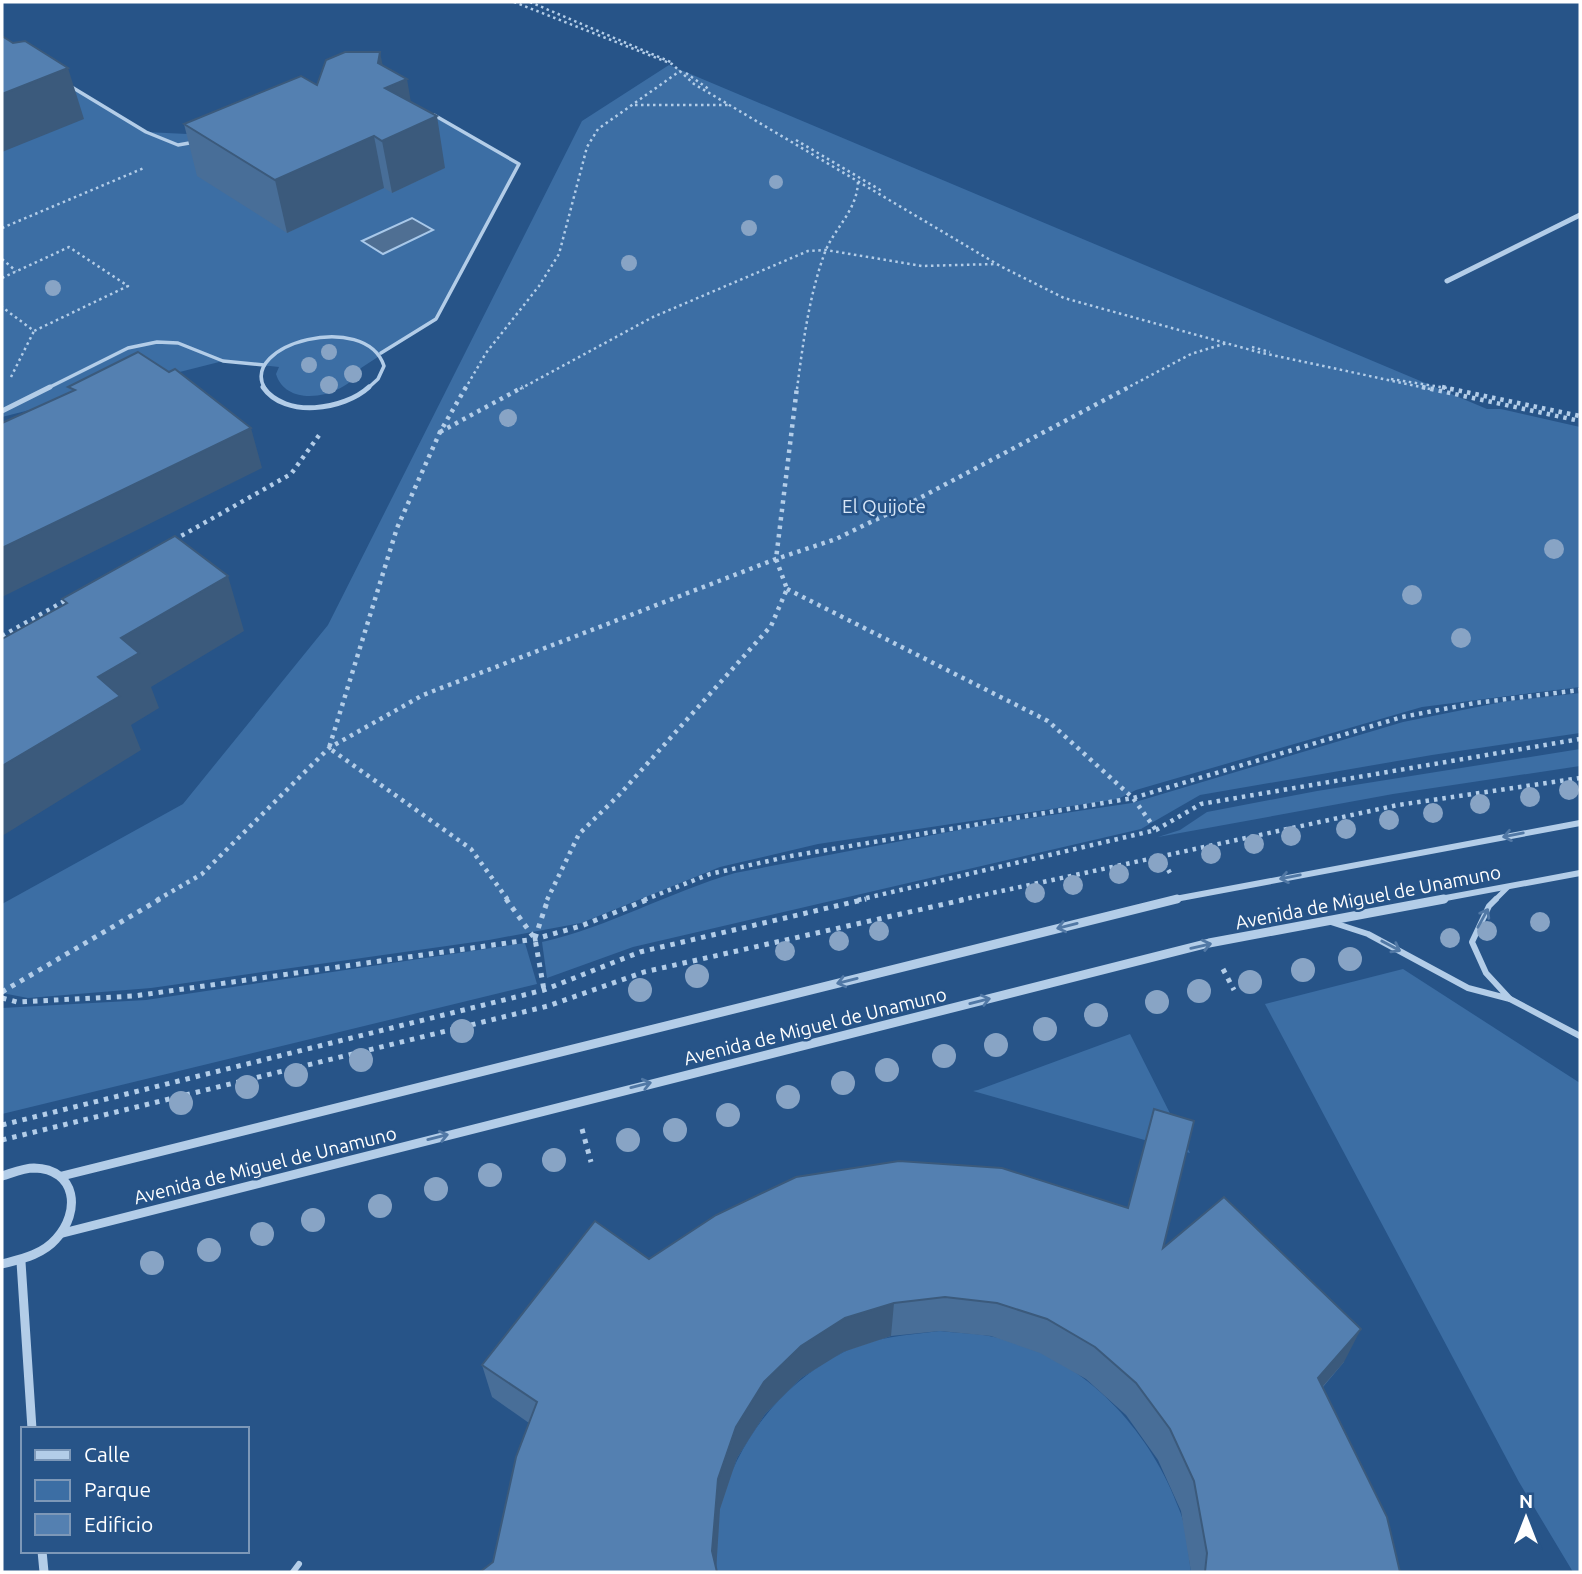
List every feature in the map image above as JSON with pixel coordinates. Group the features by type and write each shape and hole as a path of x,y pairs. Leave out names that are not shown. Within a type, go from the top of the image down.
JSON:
{"street":[{"path":"1447,281 1580,215"},
{"name":"Avenida de Miguel de Unamuno","path":"62,1176 1184,897 1580,822"},
{"name":"Avenida de Miguel de Unamuno","path":"63,1233 1209,943 1580,873"},
{"path":"2,1176 18,1169 42,1168 62,1176 73,1191 74,1212 63,1233 44,1251 21,1262 2,1264"},
{"path":"21,1262 32,1427"},
{"path":"42,1553 44,1572"}],"lane":[{"path":"59,79 146,132 178,145 203,140"},
{"path":"381,353 436,319 519,164 422,108"},
{"path":"333,336 353,338 369,344 381,353 383,375 374,386 343,403 323,407 285,404 271,397 262,388 259,377 264,365 275,353 292,343 333,336"},
{"path":"2,411 128,348 157,342 178,343 223,362 264,365"},
{"path":"1508,886 1489,906 1472,942 1477,962 1490,980 1510,999"},
{"path":"1328,920 1368,934 1468,988 1510,999 1580,1037"},
{"path":"293,1572 299,1564"}],"path":[{"path":"514,2 672,64 694,83 730,105 997,264 1064,298 1227,343 1410,386 1456,393 1580,421"},
{"path":"530,2 668,59 718,95 1001,263 1066,296 1231,342 1349,371 1466,391 1580,416"},
{"path":"329,748 397,528 440,432 485,353 539,286 559,254 587,146 598,129 680,71"},
{"path":"634,105 730,105"},
{"path":"2,229 144,168"},
{"path":"858,180 858,191 846,220 826,250 805,326 776,559 787,589 1048,721 1133,798 1156,831"},
{"path":"2,278 69,247 128,286 34,331 7,385"},
{"path":"440,432 653,317 808,251 826,250 922,266 997,264"},
{"path":"2,259 16,271"},
{"path":"2,307 34,331"},
{"path":"2,992 202,874 329,748 423,695 776,559 836,539 914,501 1191,354 1227,343"},
{"path":"171,542 291,474 323,430 323,407"},
{"path":"534,939 550,892 579,834 620,794 771,626 787,589"},
{"path":"2,636 74,596"},
{"path":"2,998 17,1002 134,996 534,939 581,926 710,874 791,856 1133,798 1402,717 1580,690"},
{"path":"2,1125 544,990 640,952 1156,831 1201,804 1580,739"},
{"path":"329,748 471,849 534,939 544,990"},
{"path":"2,1140 548,1006 671,965 1146,858 1398,805 1580,778"}],"green space":[{"name":"El Quijote","path":"669,65 1487,409 1501,409 1580,427 1580,687 1422,707 1136,790 1118,799 818,844 720,867 581,923 489,940 151,988 28,998 2,993 2,904 183,804 328,625 582,121"},
{"path":"48,73 146,132 228,136 386,88 519,164 436,319 361,368 354,378 332,392 305,396 292,393 282,386 276,374 279,367 223,361 2,417 2,92"},
{"path":"1580,693 1580,733 1432,755 1200,795 1141,829 633,947 547,978 542,942 591,928 735,873 990,824 1132,803 1403,722 1502,702"},
{"path":"1580,749 1580,766 1393,794 1158,837 1180,830 1207,812 1317,791"},
{"path":"525,943 537,984 2,1114 2,1008 146,1000"},
{"path":"1403,969 1580,1083 1580,1572 1573,1572 1519,1482 1265,1004"},
{"path":"1130,1034 1190,1153 973,1091 978,1090"},
{"path":"940,1331 989,1336 1022,1345 1052,1358 1081,1376 1106,1398 1129,1422 1166,1479 1184,1524 1191,1572 716,1572 720,1508 727,1484 750,1438 781,1398 820,1366 853,1348 890,1338"}],"shaded area":[{"path":"412,218 433,230 383,254 362,241"}],"building":[{"path":"2,36 13,43 25,41 68,68 2,94"},
{"path":"345,52 380,52 378,63 407,79 385,88 437,116 382,141 374,136 275,180 184,124 301,76 317,85 326,60"},
{"path":"138,352 169,372 175,369 251,428 2,548 2,423 75,390 68,387"},
{"path":"175,536 228,576 121,638 139,653 98,677 120,696 2,766 2,639 67,603 62,599"},
{"path":"1154,1109 1194,1121 1163,1248 1224,1197 1361,1329 1318,1378 1387,1517 1400,1572 1205,1572 1207,1553 1194,1481 1170,1429 1136,1383 1095,1347 1047,1319 997,1303 945,1297 894,1303 845,1318 801,1346 764,1382 736,1427 718,1479 712,1551 717,1572 480,1572 493,1562 516,1457 537,1402 482,1365 595,1221 649,1259 716,1215 796,1177 899,1161 1002,1168 1128,1208"}]}
